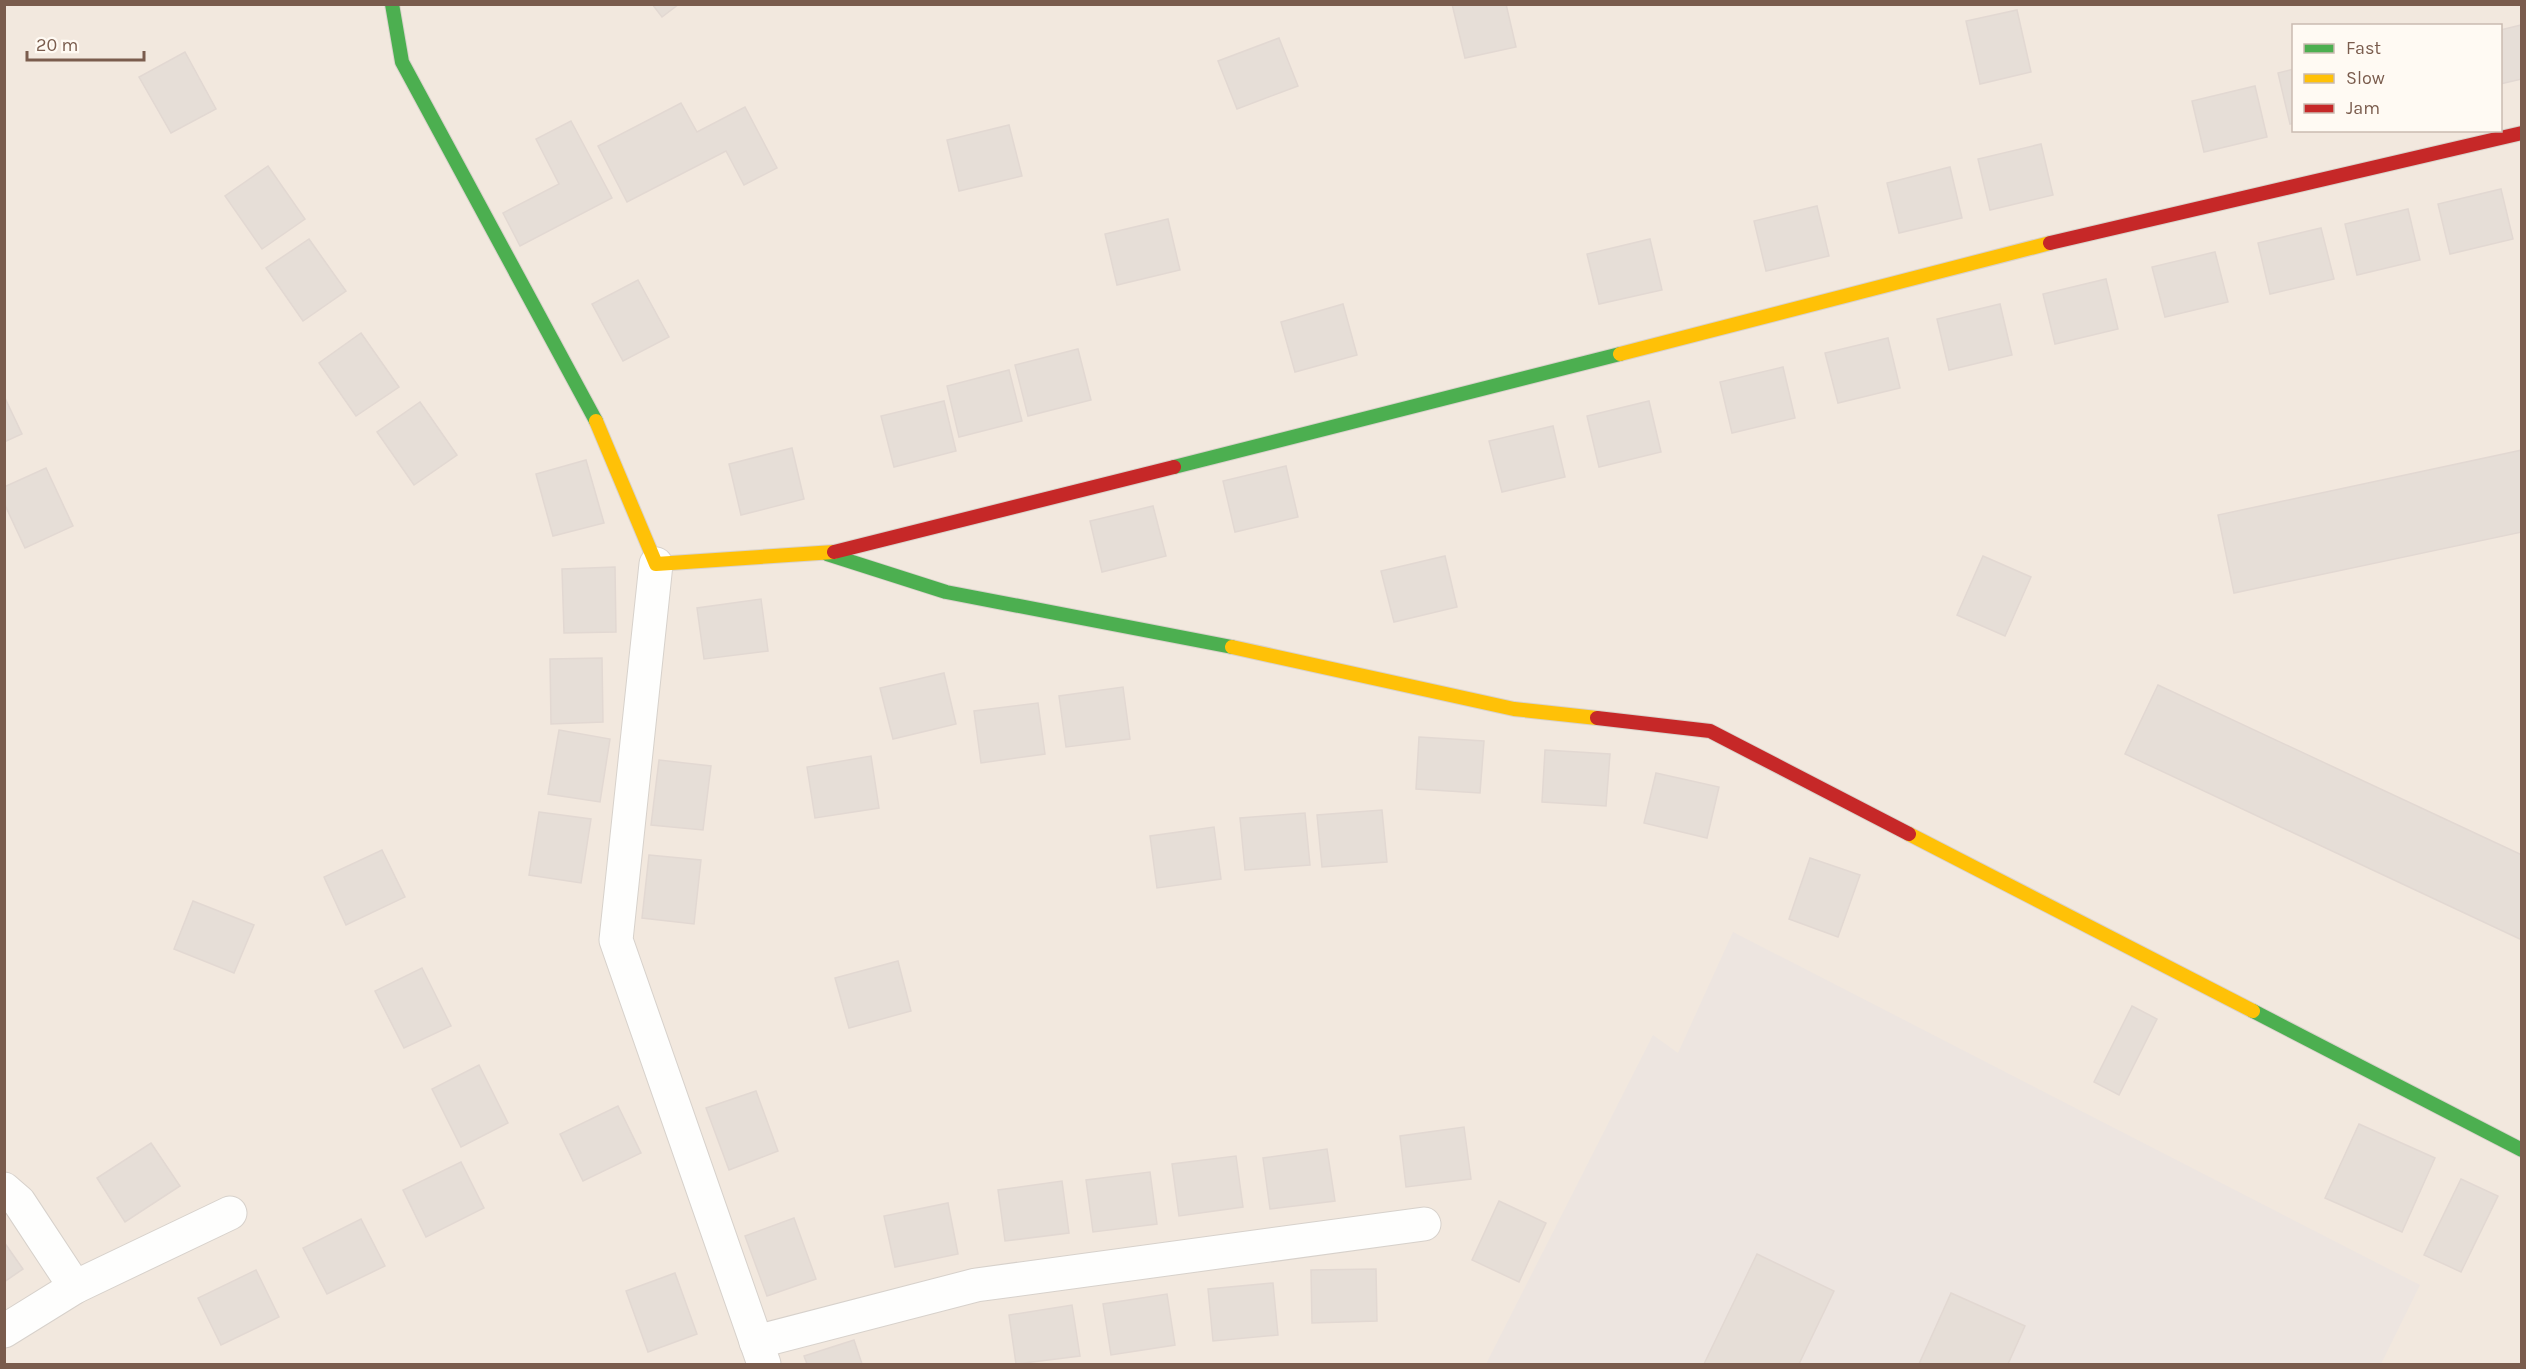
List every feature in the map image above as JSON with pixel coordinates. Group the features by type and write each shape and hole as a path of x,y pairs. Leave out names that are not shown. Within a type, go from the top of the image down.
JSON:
{"street":[{"path":"392,4 402,62 598,426 656,564 616,940 760,1353 976,1286 1424,1224"},
{"path":"656,564 827,554 1427,404 2102,230 2522,133"},
{"path":"827,554 946,592 1184,637 1514,709 1710,732 2522,1150"},
{"path":"4,1188 19,1202 75,1287"},
{"path":"4,1331 75,1287 230,1213"}],"shaded area":[{"path":"5,5 2521,5 2521,1364 5,1364"},
{"path":"1733,932 2420,1285 2381,1364 1486,1364 1653,1035 1678,1053"}],"building":[{"path":"652,4 679,4 662,17"},
{"path":"1452,4 1506,4 1516,47 1465,58"},
{"path":"2017,10 2031,72 1980,84 1966,21"},
{"path":"2521,25 2522,79 2502,84 2502,30"},
{"path":"1279,38 1298,86 1237,109 1218,61"},
{"path":"185,52 216,109 171,133 139,77"},
{"path":"2292,70 2292,124 2290,124 2278,73"},
{"path":"2255,86 2267,137 2204,152 2192,101"},
{"path":"681,103 697,132 745,107 777,168 744,185 726,151 627,202 598,146"},
{"path":"571,121 612,198 520,246 503,213 559,184 536,139"},
{"path":"1009,125 1022,176 959,191 947,140"},
{"path":"2041,144 2053,195 1990,210 1978,159"},
{"path":"268,166 305,219 262,249 225,196"},
{"path":"1950,167 1962,218 1899,233 1887,183"},
{"path":"2501,189 2513,239 2450,254 2438,204"},
{"path":"1817,206 1829,256 1766,271 1754,221"},
{"path":"2408,209 2420,260 2357,275 2345,224"},
{"path":"1168,219 1180,270 1117,285 1105,234"},
{"path":"2321,228 2334,279 2270,294 2258,243"},
{"path":"309,239 346,291 303,321 266,268"},
{"path":"1650,239 1662,290 1599,304 1587,254"},
{"path":"2215,252 2228,302 2165,317 2152,267"},
{"path":"2106,279 2118,329 2055,344 2043,294"},
{"path":"638,280 669,337 623,361 592,304"},
{"path":"1343,304 1357,355 1295,372 1281,322"},
{"path":"2000,304 2012,355 1949,370 1937,319"},
{"path":"361,333 399,387 356,416 319,363"},
{"path":"1888,338 1900,388 1838,403 1825,353"},
{"path":"1078,349 1091,400 1028,416 1015,365"},
{"path":"1783,367 1795,418 1732,433 1720,382"},
{"path":"1009,370 1022,421 959,437 947,386"},
{"path":"4,396 22,434 4,442"},
{"path":"944,401 956,451 894,467 881,416"},
{"path":"1649,401 1661,452 1599,467 1587,416"},
{"path":"420,402 457,455 414,485 377,432"},
{"path":"1553,426 1565,477 1502,492 1489,441"},
{"path":"792,448 804,499 741,515 729,464"},
{"path":"2522,450 2522,532 2234,593 2218,515"},
{"path":"586,460 604,523 553,536 536,474"},
{"path":"1286,466 1298,517 1235,532 1223,481"},
{"path":"46,468 73,526 25,548 4,503 4,487"},
{"path":"1153,506 1166,556 1102,572 1090,521"},
{"path":"1445,556 1457,607 1394,622 1381,571"},
{"path":"1983,556 2031,577 2005,636 1957,615"},
{"path":"615,567 616,632 564,633 562,569"},
{"path":"761,599 768,651 704,659 697,608"},
{"path":"602,658 603,722 551,724 550,659"},
{"path":"944,673 956,724 893,739 880,688"},
{"path":"2158,685 2522,855 2522,940 2125,754"},
{"path":"1123,687 1130,739 1066,747 1059,696"},
{"path":"1038,703 1045,754 981,763 974,711"},
{"path":"559,730 610,739 600,802 548,794"},
{"path":"1419,737 1484,741 1480,793 1416,789"},
{"path":"1545,750 1610,754 1606,806 1542,802"},
{"path":"871,756 879,808 815,818 807,767"},
{"path":"659,760 711,766 703,830 651,825"},
{"path":"1656,773 1719,787 1707,838 1644,823"},
{"path":"1382,810 1387,862 1322,867 1317,815"},
{"path":"539,812 591,819 581,883 529,875"},
{"path":"1305,813 1310,865 1245,870 1240,818"},
{"path":"1214,827 1221,879 1157,888 1150,836"},
{"path":"382,850 405,897 346,925 324,877"},
{"path":"649,855 701,860 694,924 642,918"},
{"path":"1810,858 1860,875 1838,937 1789,919"},
{"path":"193,901 254,925 234,973 174,949"},
{"path":"898,961 911,1011 849,1028 835,978"},
{"path":"422,968 451,1026 404,1048 375,991"},
{"path":"2132,1006 2157,1019 2119,1095 2094,1082"},
{"path":"479,1065 508,1123 461,1147 432,1089"},
{"path":"756,1091 778,1151 729,1170 706,1108"},
{"path":"618,1106 641,1153 583,1181 560,1134"},
{"path":"2359,1124 2435,1158 2402,1232 2325,1198"},
{"path":"1464,1127 1471,1179 1406,1187 1400,1136"},
{"path":"151,1143 180,1186 125,1222 97,1178"},
{"path":"1327,1149 1335,1201 1270,1209 1263,1158"},
{"path":"1236,1156 1243,1207 1179,1216 1172,1164"},
{"path":"461,1162 484,1208 426,1237 403,1190"},
{"path":"1150,1172 1157,1224 1093,1232 1086,1180"},
{"path":"2461,1179 2498,1196 2461,1272 2424,1255"},
{"path":"1062,1181 1069,1233 1005,1241 998,1190"},
{"path":"1499,1201 1546,1223 1519,1282 1472,1260"},
{"path":"948,1203 958,1254 895,1267 884,1216"},
{"path":"794,1218 816,1279 767,1296 745,1236"},
{"path":"361,1219 385,1266 327,1294 303,1248"},
{"path":"4,1242 23,1269 4,1282"},
{"path":"1757,1254 1834,1291 1799,1364 1704,1364"},
{"path":"1376,1269 1377,1321 1312,1323 1311,1270"},
{"path":"256,1270 279,1317 221,1345 198,1298"},
{"path":"675,1273 697,1334 648,1352 626,1291"},
{"path":"1273,1283 1278,1335 1213,1341 1208,1289"},
{"path":"1951,1293 2025,1326 2008,1364 1919,1364"},
{"path":"1167,1294 1175,1345 1111,1355 1103,1304"},
{"path":"1072,1305 1080,1356 1016,1364 1009,1315"},
{"path":"854,1340 862,1364 807,1364 804,1356"}],"traffic: fast":[{"path":"392,4 402,62 596,421"},
{"path":"1174,467 1620,354"},
{"path":"827,554 946,592 1232,647"},
{"path":"2253,1011 2522,1150"}],"traffic: slow":[{"path":"1620,354 2050,243"},
{"path":"596,421 656,564 834,552"},
{"path":"1232,647 1514,709 1597,718"},
{"path":"1909,834 2253,1011"}],"traffic: jam":[{"path":"2050,243 2522,133"},
{"path":"834,552 1174,467"},
{"path":"1597,718 1710,731 1909,834"}]}
